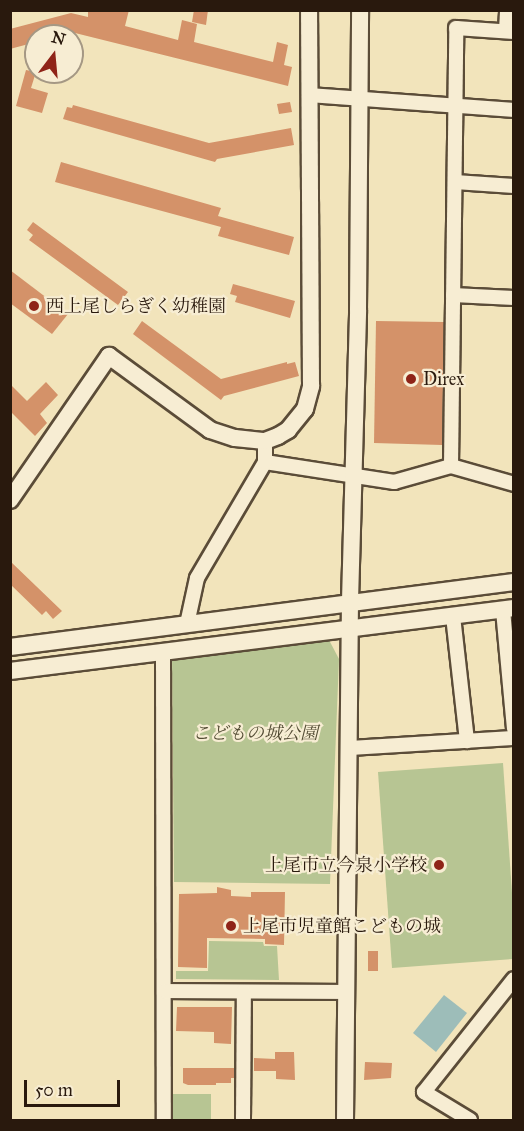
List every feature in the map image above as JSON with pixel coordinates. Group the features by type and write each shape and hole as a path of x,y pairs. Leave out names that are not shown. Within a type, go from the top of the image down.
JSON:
{"street":[{"path":"10,500 110,356 210,430 236,438 265,441 288,430 305,409 311,386 309,10"},
{"path":"345,1120 350,602 360,10"},
{"path":"451,466 456,28 510,32 507,10"},
{"path":"309,95 513,110"},
{"path":"455,182 513,186"},
{"path":"453,295 513,298"},
{"path":"187,624 197,578 265,462 265,441"},
{"path":"265,462 394,482 451,466 513,484"},
{"path":"10,647 513,582"},
{"path":"10,671 508,609 513,728"},
{"path":"453,616 467,741"},
{"path":"164,651 164,1120"},
{"path":"349,748 513,738"},
{"path":"470,1120 424,1092 513,979"},
{"path":"165,991 346,992"},
{"path":"243,1120 244,992"}],"green space":[{"name":"こどもの城公園","path":"329,640 339,659 330,884 174,882 172,658"},
{"path":"503,763 513,907 513,959 392,968 378,772"},
{"path":"209,941 263,942 264,946 277,946 279,980 176,979 176,971 208,971"},
{"path":"172,1094 211,1094 211,1120 172,1120"}],"water":[{"path":"444,995 467,1013 436,1052 413,1033"}],"building":[{"path":"88,10 129,10 125,26 178,40 182,20 197,24 194,42 273,62 277,42 288,45 284,65 292,67 288,86 84,35 84,24 29,24 71,13 88,17"},
{"path":"194,10 208,10 206,25 192,22"},
{"path":"24,25 24,45 10,49 10,29"},
{"path":"24,77 24,84 32,84 31,88 48,93 42,113 16,106"},
{"path":"290,102 292,112 279,114 277,104"},
{"path":"73,105 209,143 291,128 294,145 217,159 215,162 63,119 67,107 72,108"},
{"path":"61,162 221,208 218,216 294,237 289,255 218,236 221,227 55,182"},
{"path":"33,222 128,292 118,305 29,240 33,235 27,230"},
{"path":"10,270 68,314 52,334 10,303"},
{"path":"233,284 295,301 290,318 235,302 237,296 230,294"},
{"path":"142,321 221,379 287,362 287,364 295,362 299,376 224,396 221,400 133,334"},
{"path":"376,321 444,322 442,445 374,443"},
{"path":"46,382 58,395 40,414 47,423 35,436 10,411 10,384 27,401"},
{"path":"10,561 62,611 53,619 46,611 42,615 10,584"},
{"name":"上尾市児童館こどもの城","path":"217,887 231,890 231,896 251,897 251,892 285,892 284,945 265,944 265,939 207,938 207,968 178,967 179,894 217,893"},
{"path":"368,951 378,951 378,971 368,971"},
{"path":"177,1007 232,1007 231,1044 214,1043 214,1032 176,1031"},
{"path":"275,1052 294,1052 295,1080 276,1079 276,1071 254,1071 254,1058 275,1059"},
{"path":"365,1062 392,1063 391,1078 364,1080"},
{"path":"183,1068 234,1068 234,1078 231,1078 231,1083 188,1085 183,1083"}],"place":[{"name":"西上尾しらぎく幼稚園","path":"34,306"},
{"name":"Direx","path":"411,379"},
{"name":"上尾市立今泉小学校","path":"439,865"},
{"name":"上尾市児童館こどもの城","path":"231,926"}]}
